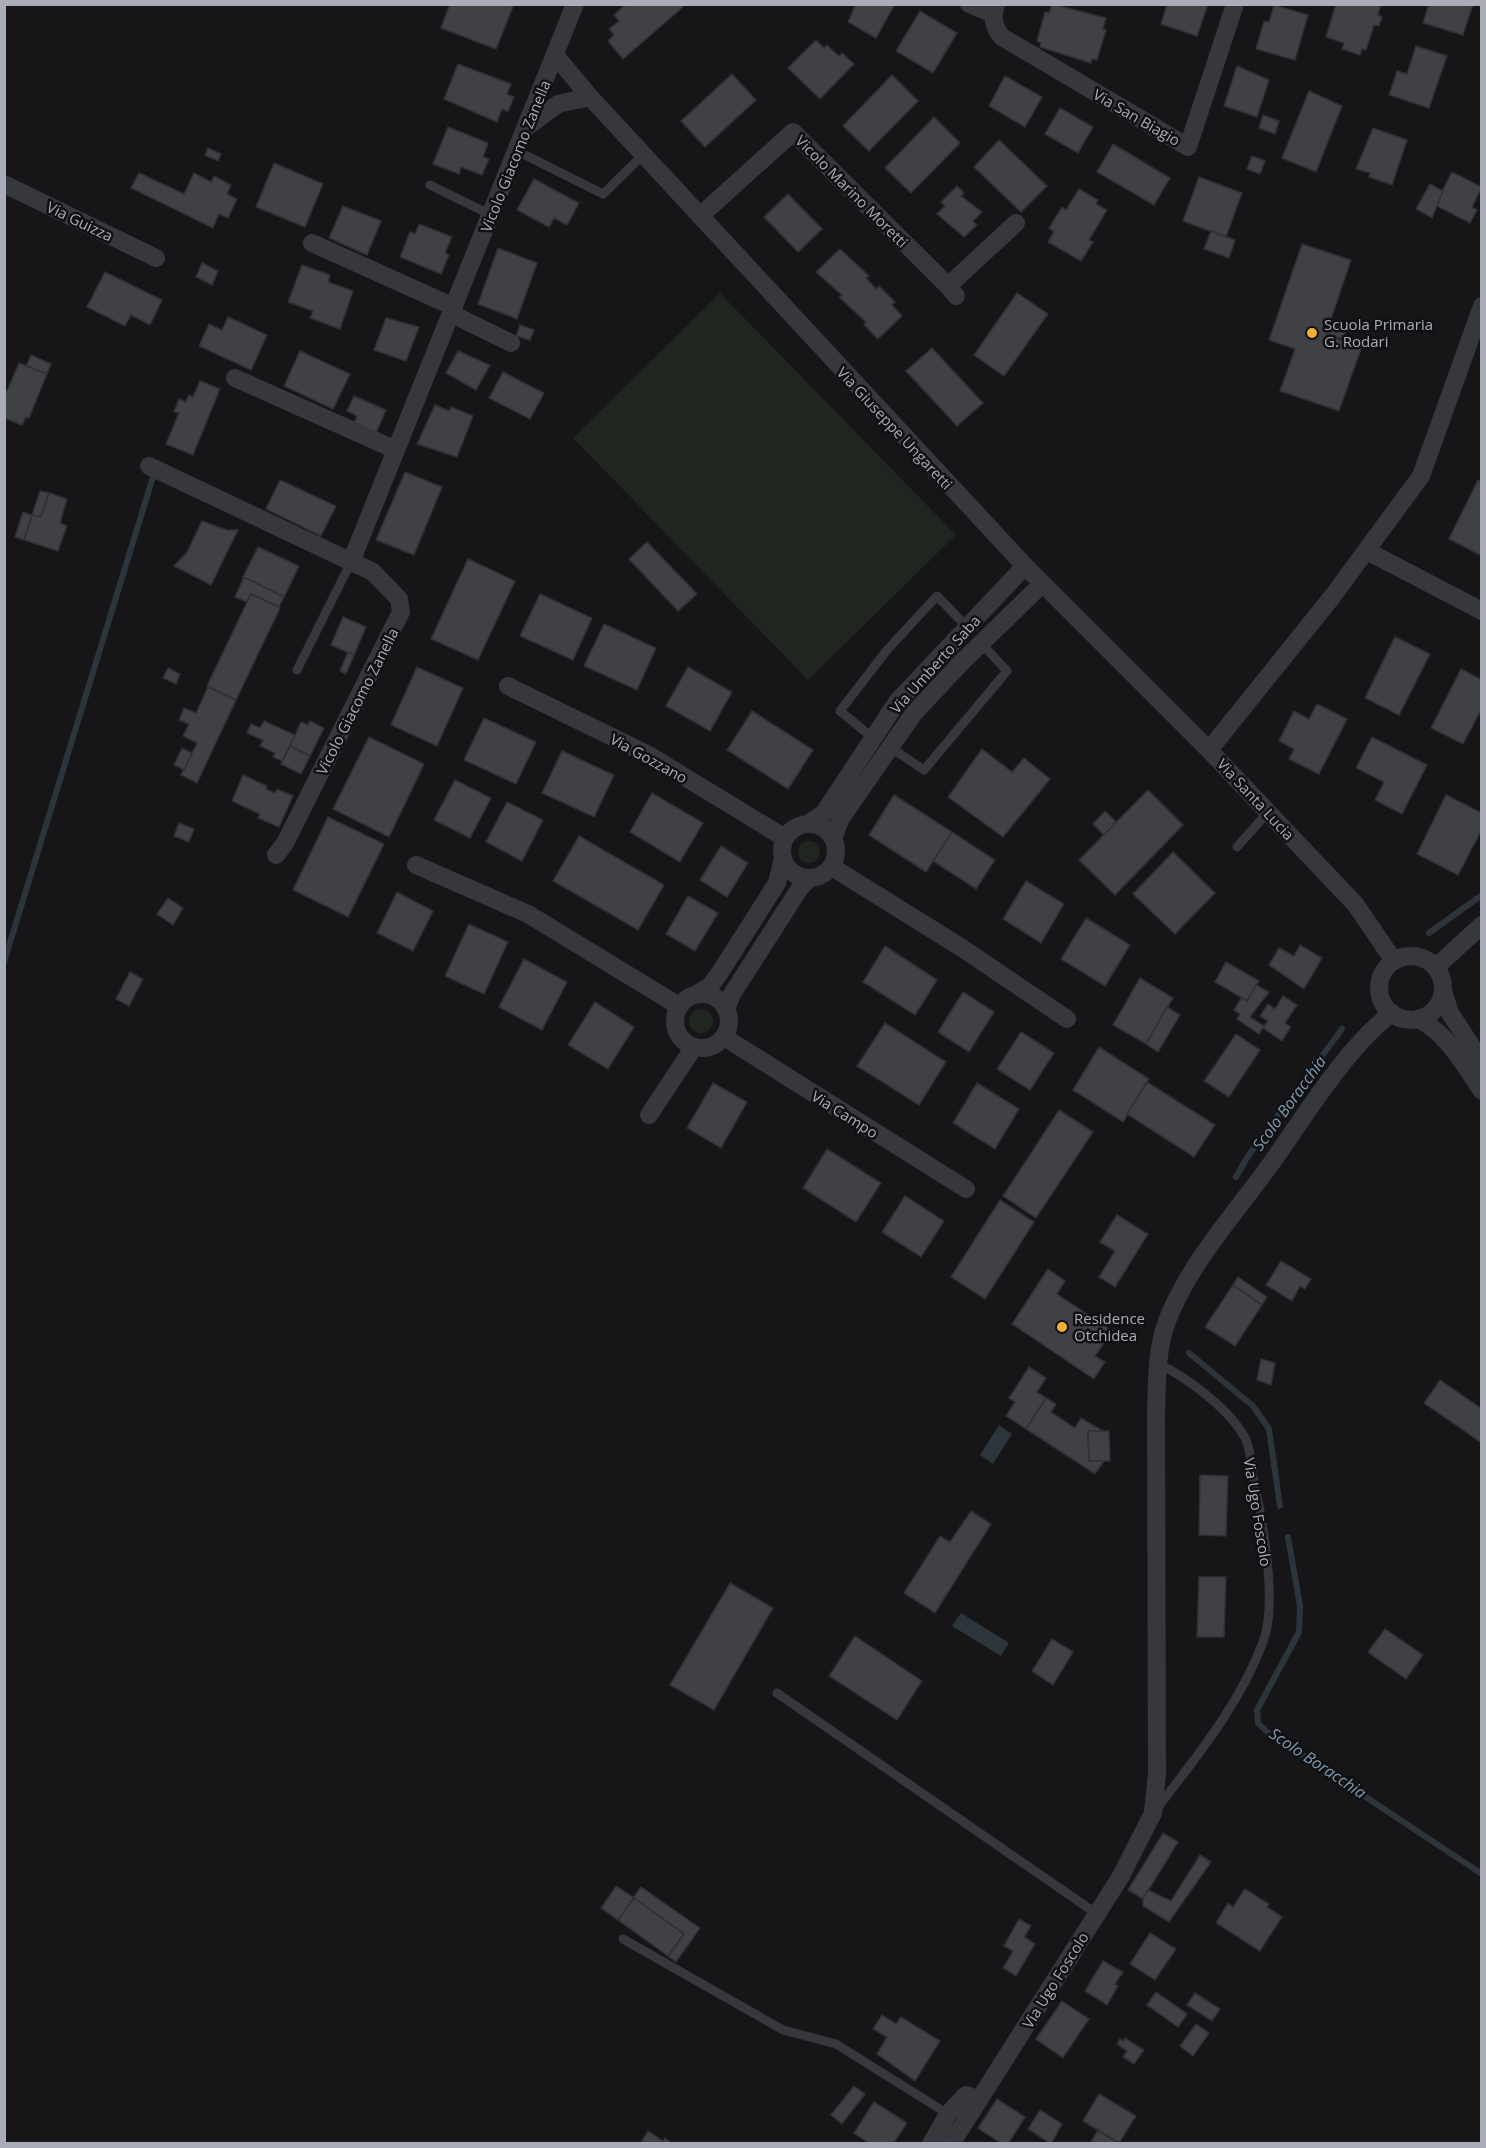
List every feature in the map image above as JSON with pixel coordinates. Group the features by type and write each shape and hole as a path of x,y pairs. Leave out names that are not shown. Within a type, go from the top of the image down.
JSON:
{"street":[{"name":"Vicolo Giacomo Zanella","path":"351,562 528,126 574,4"},
{"name":"Via San Biagio","path":"969,4 994,9 995,29 1021,50 1188,147 1235,4"},
{"name":"Via Giuseppe Ungaretti","path":"555,55 590,97 1025,566 1209,750"},
{"path":"528,126 558,104 590,97"},
{"name":"Vicolo Marino Moretti","path":"700,216 793,132 952,291 1016,223"},
{"name":"Via Guizza","path":"4,184 156,258"},
{"path":"312,243 453,311 511,343"},
{"name":"Via Santa Lucia","path":"1394,961 1356,905 1209,750 1367,551 1421,476 1482,306"},
{"path":"235,378 396,450"},
{"name":"Vicolo Giacomo Zanella","path":"149,466 373,572 399,599 401,612 285,843 276,855"},
{"path":"1367,551 1482,611"},
{"name":"Via Umberto Saba","path":"808,824 824,813 897,702 1025,566"},
{"name":"Via Umberto Saba","path":"834,838 841,818 914,713 1042,584"},
{"name":"Via Gozzano","path":"508,686 647,754 785,838"},
{"path":"808,824 823,827 834,838 837,853 832,867 826,873 809,879 800,888 732,994 726,1009 729,1024 724,1037 708,1047 694,1047 683,1041 677,1033 675,1024 679,1006 684,1000 710,986 719,974 777,883 785,838 791,831 808,824"},
{"path":"783,858 795,875 809,879"},
{"path":"416,865 528,914 679,1006"},
{"path":"832,867 962,948 1067,1019"},
{"path":"1436,967 1482,925"},
{"path":"1482,1062 1450,1013 1436,967 1421,957 1403,957 1394,961 1382,976 1380,986 1381,996 1392,1013 1400,1017 1418,1019 1431,1025 1453,1048 1482,1091"},
{"path":"1418,1019 1435,1009 1443,991"},
{"path":"697,994 714,997 726,1009"},
{"name":"Via Ugo Foscolo","path":"952,2143 1121,1876 1153,1813 1157,1773 1156,1416 1158,1364 1166,1323 1185,1283 1362,1038 1392,1013"},
{"name":"Via Campo","path":"724,1037 966,1189"},
{"path":"649,1115 694,1047"},
{"path":"931,2144 948,2115 966,2095 979,2100"}],"lane":[{"path":"517,151 603,194 644,154"},
{"path":"430,185 491,215"},
{"path":"297,670 351,562"},
{"path":"873,738 840,711 887,650 937,596 967,627"},
{"path":"890,747 924,770 1007,671 981,643"},
{"path":"1237,847 1268,812"},
{"name":"Via Ugo Foscolo","path":"1153,1813 1218,1729 1246,1683 1264,1639 1269,1589 1263,1523 1247,1441 1232,1419 1175,1372 1158,1364"},
{"path":"777,1693 1097,1914"},
{"path":"623,1939 783,2030 836,2044 948,2115"}],"shaded area":[{"path":"720,293 956,535 808,680 573,438"},
{"path":"805,841 813,841 820,848 820,856 813,863 805,863 798,856 798,848"},
{"path":"701,1009 709,1013 713,1021 709,1029 701,1033 693,1029 689,1021 693,1013"},
{"path":"999,1425 1012,1434 993,1464 980,1455"},
{"path":"961,1613 1009,1643 1001,1656 952,1626"}],"building":[{"path":"450,4 514,4 496,49 441,28"},
{"path":"626,4 680,4 683,7 623,59 608,41 614,35 609,29 619,21 614,15"},
{"path":"856,4 895,4 876,38 848,22"},
{"path":"1052,4 1106,18 1103,29 1106,30 1097,60 1092,59 1091,63 1040,47 1041,43 1037,41 1045,12 1049,13"},
{"path":"1167,4 1208,4 1197,36 1161,24"},
{"path":"1336,4 1381,4 1378,15 1382,17 1379,26 1374,25 1366,50 1362,49 1360,55 1342,49 1344,43 1326,37"},
{"path":"1429,4 1473,4 1463,35 1423,23"},
{"path":"1274,5 1308,15 1295,60 1256,49 1264,21 1269,22"},
{"path":"920,11 957,33 933,73 896,51"},
{"path":"816,40 824,48 827,45 839,56 842,53 854,64 820,99 788,68"},
{"path":"1416,46 1447,56 1429,108 1389,95 1397,71 1407,74"},
{"path":"458,64 511,84 507,94 514,97 508,112 502,109 497,122 444,99"},
{"path":"1237,66 1269,80 1257,117 1224,106"},
{"path":"732,74 756,100 705,147 681,121"},
{"path":"892,75 918,101 869,151 843,126"},
{"path":"1005,76 1042,97 1025,127 989,106"},
{"path":"1309,91 1342,106 1316,172 1282,158"},
{"path":"1060,108 1093,127 1078,153 1045,134"},
{"path":"1263,115 1279,121 1275,134 1259,128"},
{"path":"934,117 960,143 911,193 885,168"},
{"path":"448,127 488,143 483,157 489,159 482,175 461,167 459,174 433,164"},
{"path":"1373,128 1407,140 1392,185 1369,177 1370,173 1356,169"},
{"path":"999,140 1047,186 1021,212 974,167"},
{"path":"1113,144 1170,178 1154,205 1097,172"},
{"path":"208,148 221,154 218,161 205,155"},
{"path":"1252,156 1265,161 1260,174 1247,169"},
{"path":"274,163 323,184 305,227 256,207"},
{"path":"1452,172 1482,187 1472,207 1477,210 1470,223 1435,205"},
{"path":"139,173 184,194 194,173 211,182 214,176 231,185 227,194 237,199 228,218 219,214 213,228 131,188"},
{"path":"1199,177 1242,193 1226,237 1183,221"},
{"path":"534,179 579,203 567,225 554,218 549,227 517,210"},
{"path":"1430,184 1443,191 1432,218 1416,209"},
{"path":"957,186 964,193 961,196 982,212 973,221 977,225 964,237 937,214 945,206 941,202"},
{"path":"1079,189 1098,200 1096,204 1107,210 1089,240 1093,242 1081,261 1048,242 1054,232 1049,228 1062,207 1066,210"},
{"path":"788,194 822,229 798,252 764,217"},
{"path":"343,206 381,221 367,255 329,238"},
{"path":"419,224 452,237 445,253 449,255 441,274 400,257 410,232 415,234"},
{"path":"1211,231 1235,240 1229,258 1204,249"},
{"path":"1302,244 1351,260 1326,334 1361,349 1339,411 1280,391 1295,349 1269,340"},
{"path":"498,248 537,263 517,319 478,304"},
{"path":"840,249 869,276 866,278 876,289 879,286 895,302 892,305 902,316 878,339 864,325 866,322 839,297 842,295 816,272"},
{"path":"202,263 218,271 212,285 196,277"},
{"path":"302,265 330,275 328,282 353,291 340,329 310,318 313,311 288,302"},
{"path":"105,272 162,300 150,325 131,315 125,326 87,307"},
{"path":"1017,293 1048,314 1004,376 974,355"},
{"path":"228,317 267,335 251,370 199,346 209,324 222,330"},
{"path":"386,318 419,327 406,361 374,350"},
{"path":"1330,321 1348,327 1343,339 1326,334"},
{"path":"520,325 534,330 530,340 516,336"},
{"path":"932,348 983,403 957,426 906,371"},
{"path":"300,351 350,374 333,409 284,386"},
{"path":"458,351 490,365 476,390 446,373"},
{"path":"31,355 51,364 47,374 26,366"},
{"path":"19,363 47,374 29,418 26,417 22,425 4,418 4,389 7,391"},
{"path":"503,372 544,393 530,419 489,398"},
{"path":"200,381 220,389 193,455 166,444 179,413 174,412 179,399 186,402 189,395 193,397"},
{"path":"354,396 386,410 376,433 354,423 357,416 347,411"},
{"path":"435,405 449,411 451,407 473,416 457,457 417,444"},
{"path":"405,472 442,487 414,555 376,540"},
{"path":"280,480 336,506 321,536 266,509"},
{"path":"1478,480 1482,482 1482,556 1449,539"},
{"path":"40,491 49,493 41,517 32,515"},
{"path":"49,493 67,499 60,523 67,526 58,551 24,540 32,515 41,517"},
{"path":"23,512 32,515 24,540 15,537"},
{"path":"202,521 227,530 238,530 211,585 174,566 187,552"},
{"path":"647,542 697,594 678,611 629,559"},
{"path":"258,547 299,566 284,597 243,577"},
{"path":"468,559 515,581 478,660 431,639"},
{"path":"244,577 284,597 279,607 251,594 247,602 235,597"},
{"path":"251,594 280,608 236,700 207,686"},
{"path":"540,594 592,618 573,660 520,636"},
{"path":"343,617 366,627 354,655 331,645"},
{"path":"604,624 656,648 637,690 584,666"},
{"path":"1395,637 1430,654 1399,715 1365,698"},
{"path":"348,652 354,655 346,674 340,671"},
{"path":"417,667 463,688 437,746 391,725"},
{"path":"688,667 732,692 710,731 666,706"},
{"path":"168,668 180,674 176,684 163,678"},
{"path":"1461,669 1482,680 1482,708 1463,744 1431,728"},
{"path":"208,687 236,700 197,783 181,775 197,743 183,736 189,724 179,720 184,708 196,713"},
{"path":"1317,704 1347,719 1319,774 1289,759 1294,749 1279,741 1294,711 1309,719"},
{"path":"752,711 813,750 788,789 727,750"},
{"path":"484,718 536,742 516,784 464,760"},
{"path":"264,721 295,735 282,761 273,757 275,753 260,746 263,740 247,733 251,724 260,728"},
{"path":"310,721 324,728 310,756 290,746 301,722 308,725"},
{"path":"369,737 424,764 389,837 333,809"},
{"path":"1372,737 1427,765 1402,814 1375,800 1384,782 1356,768"},
{"path":"290,746 310,756 301,774 281,764"},
{"path":"182,748 192,753 184,770 174,765"},
{"path":"982,749 1012,772 1024,758 1050,779 1003,837 948,797"},
{"path":"562,751 614,775 594,817 542,793"},
{"path":"243,775 267,786 266,789 275,793 277,789 293,796 279,827 258,818 260,814 232,801"},
{"path":"455,780 491,798 470,838 434,820"},
{"path":"1148,790 1183,825 1115,895 1079,860"},
{"path":"652,793 703,823 680,862 630,832"},
{"path":"894,795 952,832 926,872 869,835"},
{"path":"1446,795 1482,813 1482,829 1458,875 1417,854"},
{"path":"507,802 543,820 522,861 486,842"},
{"path":"1105,811 1116,822 1104,835 1093,824"},
{"path":"328,817 384,844 348,917 293,890"},
{"path":"179,823 194,829 189,842 174,836"},
{"path":"952,832 995,860 976,889 933,861"},
{"path":"579,836 664,885 638,930 553,881"},
{"path":"721,846 748,863 727,897 700,880"},
{"path":"1173,852 1215,893 1175,934 1133,894"},
{"path":"1026,881 1064,904 1041,943 1003,919"},
{"path":"397,892 433,911 413,951 377,933"},
{"path":"688,896 718,913 695,951 666,934"},
{"path":"168,898 183,908 173,925 157,914"},
{"path":"1086,918 1130,945 1105,986 1061,959"},
{"path":"469,924 508,942 484,994 445,976"},
{"path":"1300,945 1322,958 1304,989 1269,965 1279,948 1294,956"},
{"path":"885,946 937,980 915,1015 863,982"},
{"path":"524,959 567,982 542,1030 499,1007"},
{"path":"1226,962 1259,981 1247,1001 1215,982"},
{"path":"130,972 143,979 129,1006 116,999"},
{"path":"1140,978 1173,998 1146,1044 1113,1025"},
{"path":"1256,985 1269,992 1250,1017 1264,1026 1259,1034 1237,1019 1240,1014 1234,1010 1242,997 1247,1001"},
{"path":"963,992 994,1012 969,1052 938,1032"},
{"path":"1283,996 1297,1005 1285,1023 1291,1027 1282,1041 1263,1028 1268,1021 1260,1016 1268,1004 1275,1009"},
{"path":"595,1002 634,1027 608,1069 568,1045"},
{"path":"1167,1007 1180,1015 1158,1052 1146,1044"},
{"path":"885,1023 946,1062 919,1105 857,1066"},
{"path":"1021,1032 1054,1053 1030,1090 997,1069"},
{"path":"1236,1034 1260,1050 1229,1097 1204,1081"},
{"path":"1099,1047 1149,1079 1123,1122 1073,1090"},
{"path":"1147,1082 1215,1125 1194,1157 1127,1114"},
{"path":"713,1083 747,1102 721,1148 687,1128"},
{"path":"977,1083 1019,1109 995,1149 953,1123"},
{"path":"1059,1110 1093,1132 1036,1218 1003,1196"},
{"path":"827,1149 881,1183 856,1222 803,1188"},
{"path":"905,1196 944,1221 921,1257 882,1232"},
{"path":"1000,1200 1034,1222 985,1299 951,1277"},
{"path":"1117,1215 1148,1234 1115,1287 1099,1277 1115,1251 1100,1242"},
{"path":"1281,1261 1311,1279 1305,1289 1300,1286 1292,1301 1266,1285"},
{"name":"Residence Otchidea","path":"1048,1269 1065,1281 1057,1294 1112,1331 1095,1356 1105,1362 1094,1379 1012,1324"},
{"path":"1238,1277 1267,1297 1262,1305 1233,1285"},
{"path":"1233,1285 1262,1305 1235,1346 1205,1327"},
{"path":"1261,1359 1275,1363 1271,1385 1257,1380"},
{"path":"1029,1367 1046,1378 1037,1392 1046,1398 1026,1429 1006,1416 1015,1402 1009,1398"},
{"path":"1440,1380 1482,1409 1482,1443 1424,1403"},
{"path":"1046,1398 1056,1404 1051,1412 1075,1428 1081,1418 1103,1431 1088,1431 1089,1461 1104,1461 1095,1474 1026,1429"},
{"path":"1088,1431 1109,1431 1110,1461 1089,1461"},
{"path":"1200,1475 1228,1476 1226,1536 1199,1535"},
{"path":"971,1511 991,1524 935,1613 904,1593 940,1536 950,1542"},
{"path":"1199,1577 1226,1577 1224,1637 1197,1637"},
{"path":"730,1583 773,1608 714,1710 670,1685"},
{"path":"1385,1629 1423,1655 1406,1679 1368,1652"},
{"path":"855,1636 922,1681 897,1720 829,1676"},
{"path":"1052,1639 1073,1652 1053,1685 1032,1671"},
{"path":"1163,1833 1178,1842 1143,1899 1128,1890"},
{"path":"1200,1855 1211,1862 1169,1922 1143,1906 1143,1899 1148,1890 1171,1901"},
{"path":"616,1886 634,1898 618,1920 601,1908"},
{"path":"641,1887 700,1928 676,1962 668,1956 684,1934 633,1898"},
{"path":"1245,1889 1269,1904 1267,1907 1282,1917 1260,1951 1216,1923 1228,1903 1233,1907"},
{"path":"634,1898 684,1934 668,1956 618,1920"},
{"path":"1019,1919 1031,1926 1024,1937 1035,1944 1016,1976 1003,1968 1013,1951 1004,1946"},
{"path":"1150,1933 1176,1949 1155,1980 1130,1964"},
{"path":"1103,1961 1123,1972 1115,1984 1118,1986 1107,2005 1085,1991"},
{"path":"1156,1992 1187,2014 1178,2027 1147,2005"},
{"path":"1195,1993 1220,2009 1212,2021 1187,2005"},
{"path":"1062,2001 1089,2019 1063,2058 1036,2039"},
{"path":"882,2015 896,2024 901,2017 940,2041 915,2081 877,2054 887,2037 873,2029"},
{"path":"1196,2024 1209,2033 1193,2056 1180,2046"},
{"path":"1125,2038 1144,2050 1134,2064 1123,2057 1127,2051 1117,2044 1120,2039 1124,2041"},
{"path":"854,2086 865,2094 842,2124 831,2115"},
{"path":"1099,2094 1136,2116 1119,2143 1083,2121"},
{"path":"997,2099 1025,2117 1008,2144 1002,2144 978,2128"},
{"path":"874,2102 907,2123 893,2144 870,2144 854,2133"},
{"path":"1040,2110 1062,2124 1051,2144 1028,2129"},
{"path":"648,2131 663,2141 665,2138 673,2144 640,2144"},
{"path":"1098,2131 1120,2144 1091,2142"}],"waterway":[{"path":"4,962 153,477"},
{"name":"Scolo Boracchia","path":"1429,933 1482,895"},
{"name":"Scolo Boracchia","path":"1236,1177 1248,1156 1342,1029"},
{"name":"Scolo Boracchia","path":"1189,1353 1253,1406 1269,1429 1280,1506"},
{"name":"Scolo Boracchia","path":"1288,1537 1300,1606 1299,1632 1257,1710 1258,1723 1266,1731 1482,1874"}],"place":[{"name":"Scuola Primaria G. Rodari","path":"1312,333"},
{"name":"Residence Otchidea","path":"1062,1327"}]}
